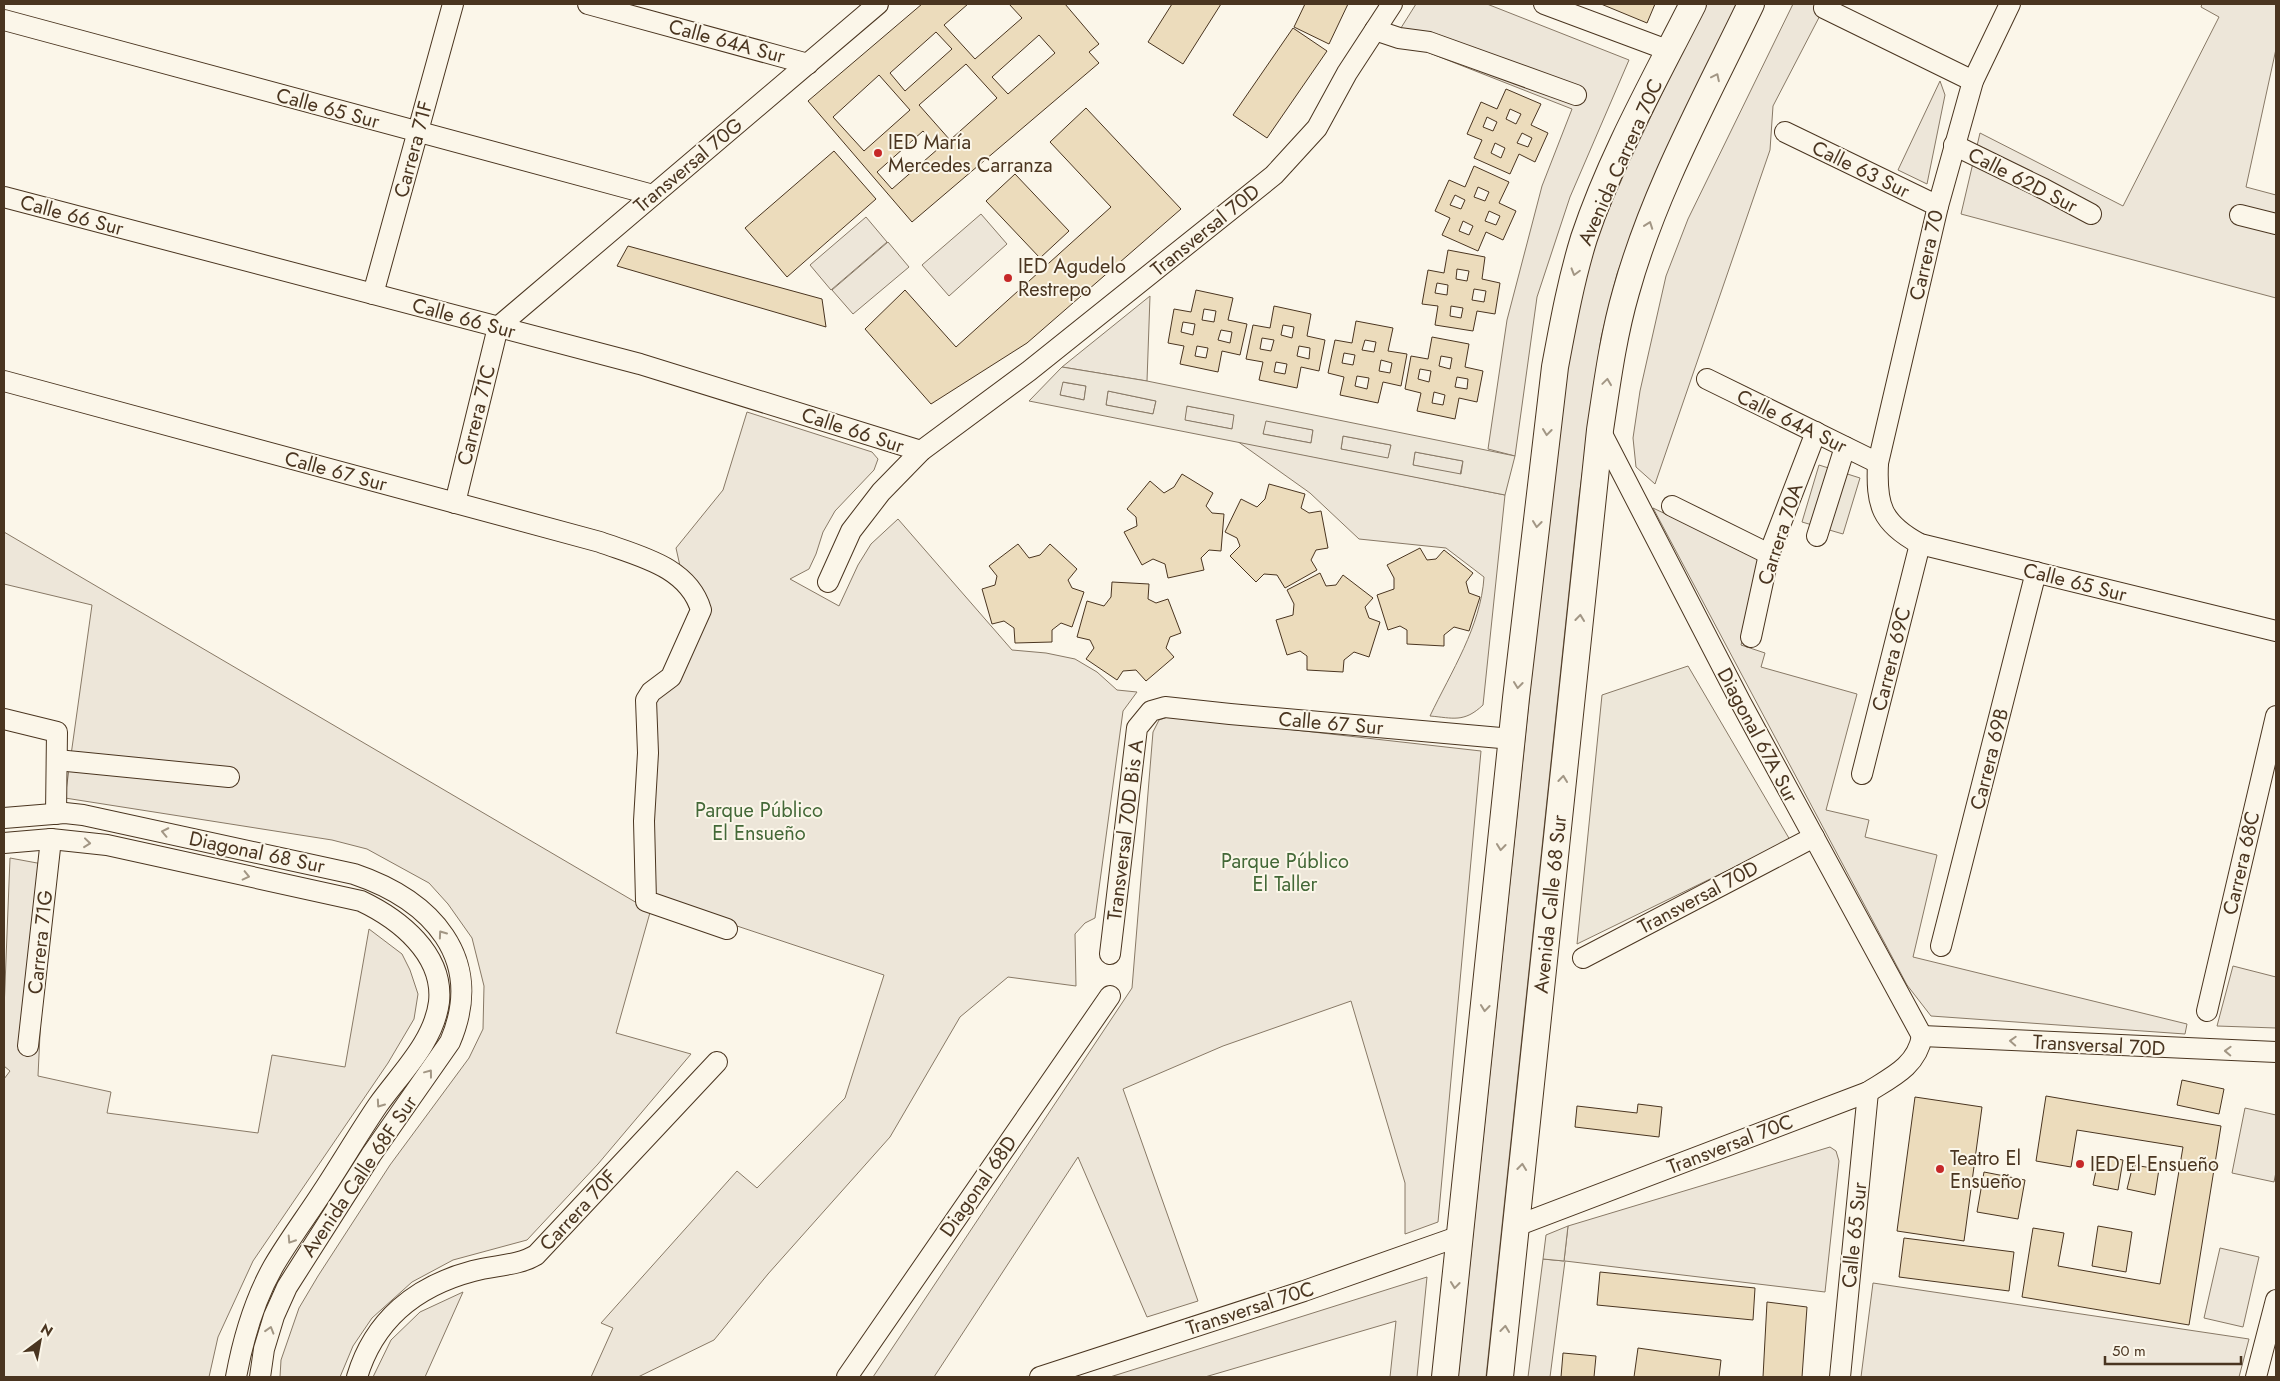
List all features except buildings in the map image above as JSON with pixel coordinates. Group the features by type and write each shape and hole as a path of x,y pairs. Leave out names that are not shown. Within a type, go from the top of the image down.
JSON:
{"main road":[{"path":"1600,430 1616,328 1640,248 1656,204 1751,4"},
{"name":"Avenida Carrera 70C","path":"1512,739 1542,475 1563,321 1585,237 1630,130 1670,51 1683,10"},
{"name":"Avenida Calle 68 Sur","path":"1500,1377 1600,430"},
{"path":"1445,1377 1512,739"}],"street":[{"name":"Carrera 71F","path":"373,294 453,4"},
{"name":"Calle 64A Sur","path":"588,4 808,64"},
{"name":"Transversal 70G","path":"498,327 878,4"},
{"name":"Transversal 70D","path":"828,582 851,530 881,492 921,451 1030,371 1274,175 1317,128 1347,73 1392,4"},
{"path":"1544,4 1670,51"},
{"name":"Carrera 70","path":"1883,514 1876,486 1878,462 1938,206 1973,81 2010,4"},
{"path":"1824,8 1973,81"},
{"name":"Calle 65 Sur","path":"4,20 652,195"},
{"path":"1375,30 1398,38 1429,42 1576,96"},
{"name":"Calle 63 Sur","path":"1785,132 1938,206"},
{"name":"Calle 62D Sur","path":"1954,146 2044,188 2091,214"},
{"name":"Calle 66 Sur","path":"4,197 640,364 921,451"},
{"path":"2240,214 2276,224"},
{"name":"Carrera 71C","path":"455,502 498,327"},
{"name":"Calle 64A Sur","path":"1707,379 1878,462"},
{"name":"Calle 67 Sur","path":"4,381 600,542 666,566 691,589 698,599 701,610 671,677 650,692 646,700 648,752 644,821 646,901 727,929"},
{"name":"Diagonal 67A Sur","path":"1600,430 1740,701 1922,1036"},
{"name":"Carrera 70A","path":"1751,637 1769,554 1812,430"},
{"path":"1817,536 1845,447"},
{"path":"1672,506 1769,554"},
{"name":"Calle 65 Sur","path":"1883,514 1904,535 1920,544 2276,631"},
{"name":"Carrera 69C","path":"1862,774 1920,544"},
{"name":"Carrera 69B","path":"1941,946 2036,572"},
{"name":"Calle 67 Sur","path":"1151,711 1165,706 1239,715 1512,739"},
{"name":"Transversal 70D Bis A","path":"1110,954 1137,728 1151,711"},
{"name":"Carrera 68C","path":"2207,1011 2276,716"},
{"path":"4,719 57,732 56,814"},
{"path":"57,760 229,777"},
{"name":"Diagonal 68 Sur","path":"4,818 56,814 83,815 354,874 380,883 406,898 427,915 444,936 456,960 461,978"},
{"name":"Transversal 70D","path":"1583,958 1814,838"},
{"name":"Diagonal 68 Sur","path":"4,843 51,839 134,850 361,901 382,912 406,931 423,948 433,964 439,985"},
{"name":"Carrera 71G","path":"28,1046 51,839"},
{"name":"Avenida Calle 68F Sur","path":"260,1377 264,1349 274,1316 287,1287 371,1155 450,1042 461,1008 461,978"},
{"name":"Avenida Calle 68F Sur","path":"236,1377 249,1324 273,1268 378,1106 424,1041 437,1012 439,985"},
{"name":"Diagonal 68D","path":"839,1375 1110,996"},
{"name":"Transversal 70D","path":"1922,1036 2276,1052"},
{"name":"Transversal 70C","path":"1516,1226 1868,1092 1904,1069 1915,1057 1922,1036"},
{"name":"Carrera 70F","path":"357,1377 361,1362 373,1338 390,1317 412,1297 438,1282 473,1271 521,1261 536,1255 717,1062"},
{"name":"Calle 65 Sur","path":"1840,1377 1868,1092"},
{"name":"Transversal 70C","path":"1040,1377 1304,1291 1460,1236"},
{"path":"2256,1377 2276,1300"}],"green space":[{"path":"1416,4 1487,4 1629,60 1570,197 1537,297 1515,456 1488,449 1507,320 1542,186 1572,109 1394,39"},
{"path":"1705,4 1737,4 1642,207 1617,274 1601,338 1579,497 1486,1377 1458,1377 1551,491 1566,374 1582,288 1598,234 1631,158"},
{"path":"1793,4 1826,4 1773,106 1770,150 1655,484 1636,467 1633,438 1640,391 1666,276 1688,219"},
{"path":"2202,4 2276,4 2276,49 2246,187 2276,195 2276,298 1961,214 1980,133 2123,206 2219,17 2201,7"},
{"path":"1940,81 1945,95 1927,184 1898,170"},
{"path":"981,214 1007,244 949,296 922,265"},
{"path":"866,217 887,242 831,290 810,265"},
{"path":"888,242 909,267 853,314 832,290"},
{"path":"1150,296 1147,381 1062,367"},
{"path":"1062,382 1086,386 1084,400 1060,395"},
{"path":"1108,391 1156,401 1153,414 1106,405"},
{"path":"1187,406 1235,415 1232,429 1184,420"},
{"name":"Parque Público El Ensueño","path":"747,412 872,452 878,459 874,470 835,511 823,532 809,569 790,579 839,606 858,565 871,544 898,519 1012,650 1046,653 1075,659 1097,672 1117,690 1137,692 1123,711 1095,918 1085,923 1075,934 1076,986 1008,977 960,1017 890,1137 768,1274 714,1340 638,1377 591,1377 613,1328 601,1323 737,1171 757,1188 845,1098 884,975 653,898 654,700 696,638 676,548 723,490"},
{"path":"1265,420 1313,430 1311,443 1263,434"},
{"path":"1343,436 1391,445 1388,459 1341,449"},
{"path":"1237,441 1505,495 1483,705 1470,715 1464,717 1430,716 1456,666 1471,631 1482,595 1484,577 1446,548 1359,539 1310,493"},
{"path":"1415,452 1463,461 1460,475 1413,465"},
{"path":"1653,508 1765,561 1741,645 1765,653 1761,667 1857,694 1826,810 1869,820 1865,837 1937,855 1913,957 2187,1024 2185,1034 1931,1016 1907,985"},
{"path":"4,532 637,903 651,909 616,1033 691,1054 598,1164 527,1240 453,1260 412,1282 372,1318 353,1346 340,1377 280,1377 281,1360 299,1308 318,1276 390,1165 469,1058 483,1029 484,986 472,938 448,904 429,883 367,849 332,840 65,798 92,605 4,584"},
{"name":"Parque Público El Taller","path":"1171,716 1481,751 1438,1222 1405,1234 1405,1183 1351,1001 1223,1046 1123,1089 1198,1301 1147,1317 1078,1157 934,1377 873,1377 1132,988 1153,732 1159,720"},
{"path":"10,858 48,865 38,1076 111,1092 107,1113 258,1133 272,1055 345,1067 369,929 402,954 410,970 418,994 414,1019 388,1063 253,1261 218,1337 209,1377 4,1377 4,1079 10,1071 4,1066 4,1010"},
{"path":"2233,966 2276,977 2276,1028 2217,1026"},
{"path":"2245,1108 2276,1115 2276,1172 2274,1182 2232,1173"},
{"path":"1830,1147 1836,1151 1839,1161 1825,1292 1565,1261 1550,1377 1528,1377 1543,1259 1564,1261 1568,1226"},
{"path":"2220,1248 2259,1257 2243,1327 2204,1318"},
{"path":"1427,1277 1417,1377 1390,1377 1396,1321 1205,1377 1110,1377"},
{"path":"1873,1283 2249,1339 2239,1377 1861,1377"},
{"path":"463,1292 425,1377 373,1377 391,1340 420,1312"}],"shaded area":[{"path":"1062,367 1147,381 1515,456 1505,495 1029,401","holes":["1063,382 1086,386 1084,400 1060,395","1108,391 1156,401 1153,414 1106,405","1187,406 1234,415 1232,429 1185,420","1266,421 1313,430 1311,443 1263,434","1343,436 1391,445 1388,458 1341,449","1415,452 1463,461 1461,474 1413,465"]},
{"path":"1819,465 1860,478 1843,534 1802,522"},
{"path":"1688,666 1790,840 1577,944 1602,695"},
{"path":"1568,1226 1564,1261 1543,1259 1546,1235"}],"place":[{"name":"IED María Mercedes Carranza","path":"878,153"},
{"name":"IED Agudelo Restrepo","path":"1008,278"},
{"name":"IED El Ensueño","path":"2080,1164"},
{"name":"Teatro El Ensueño","path":"1940,1169"}]}
